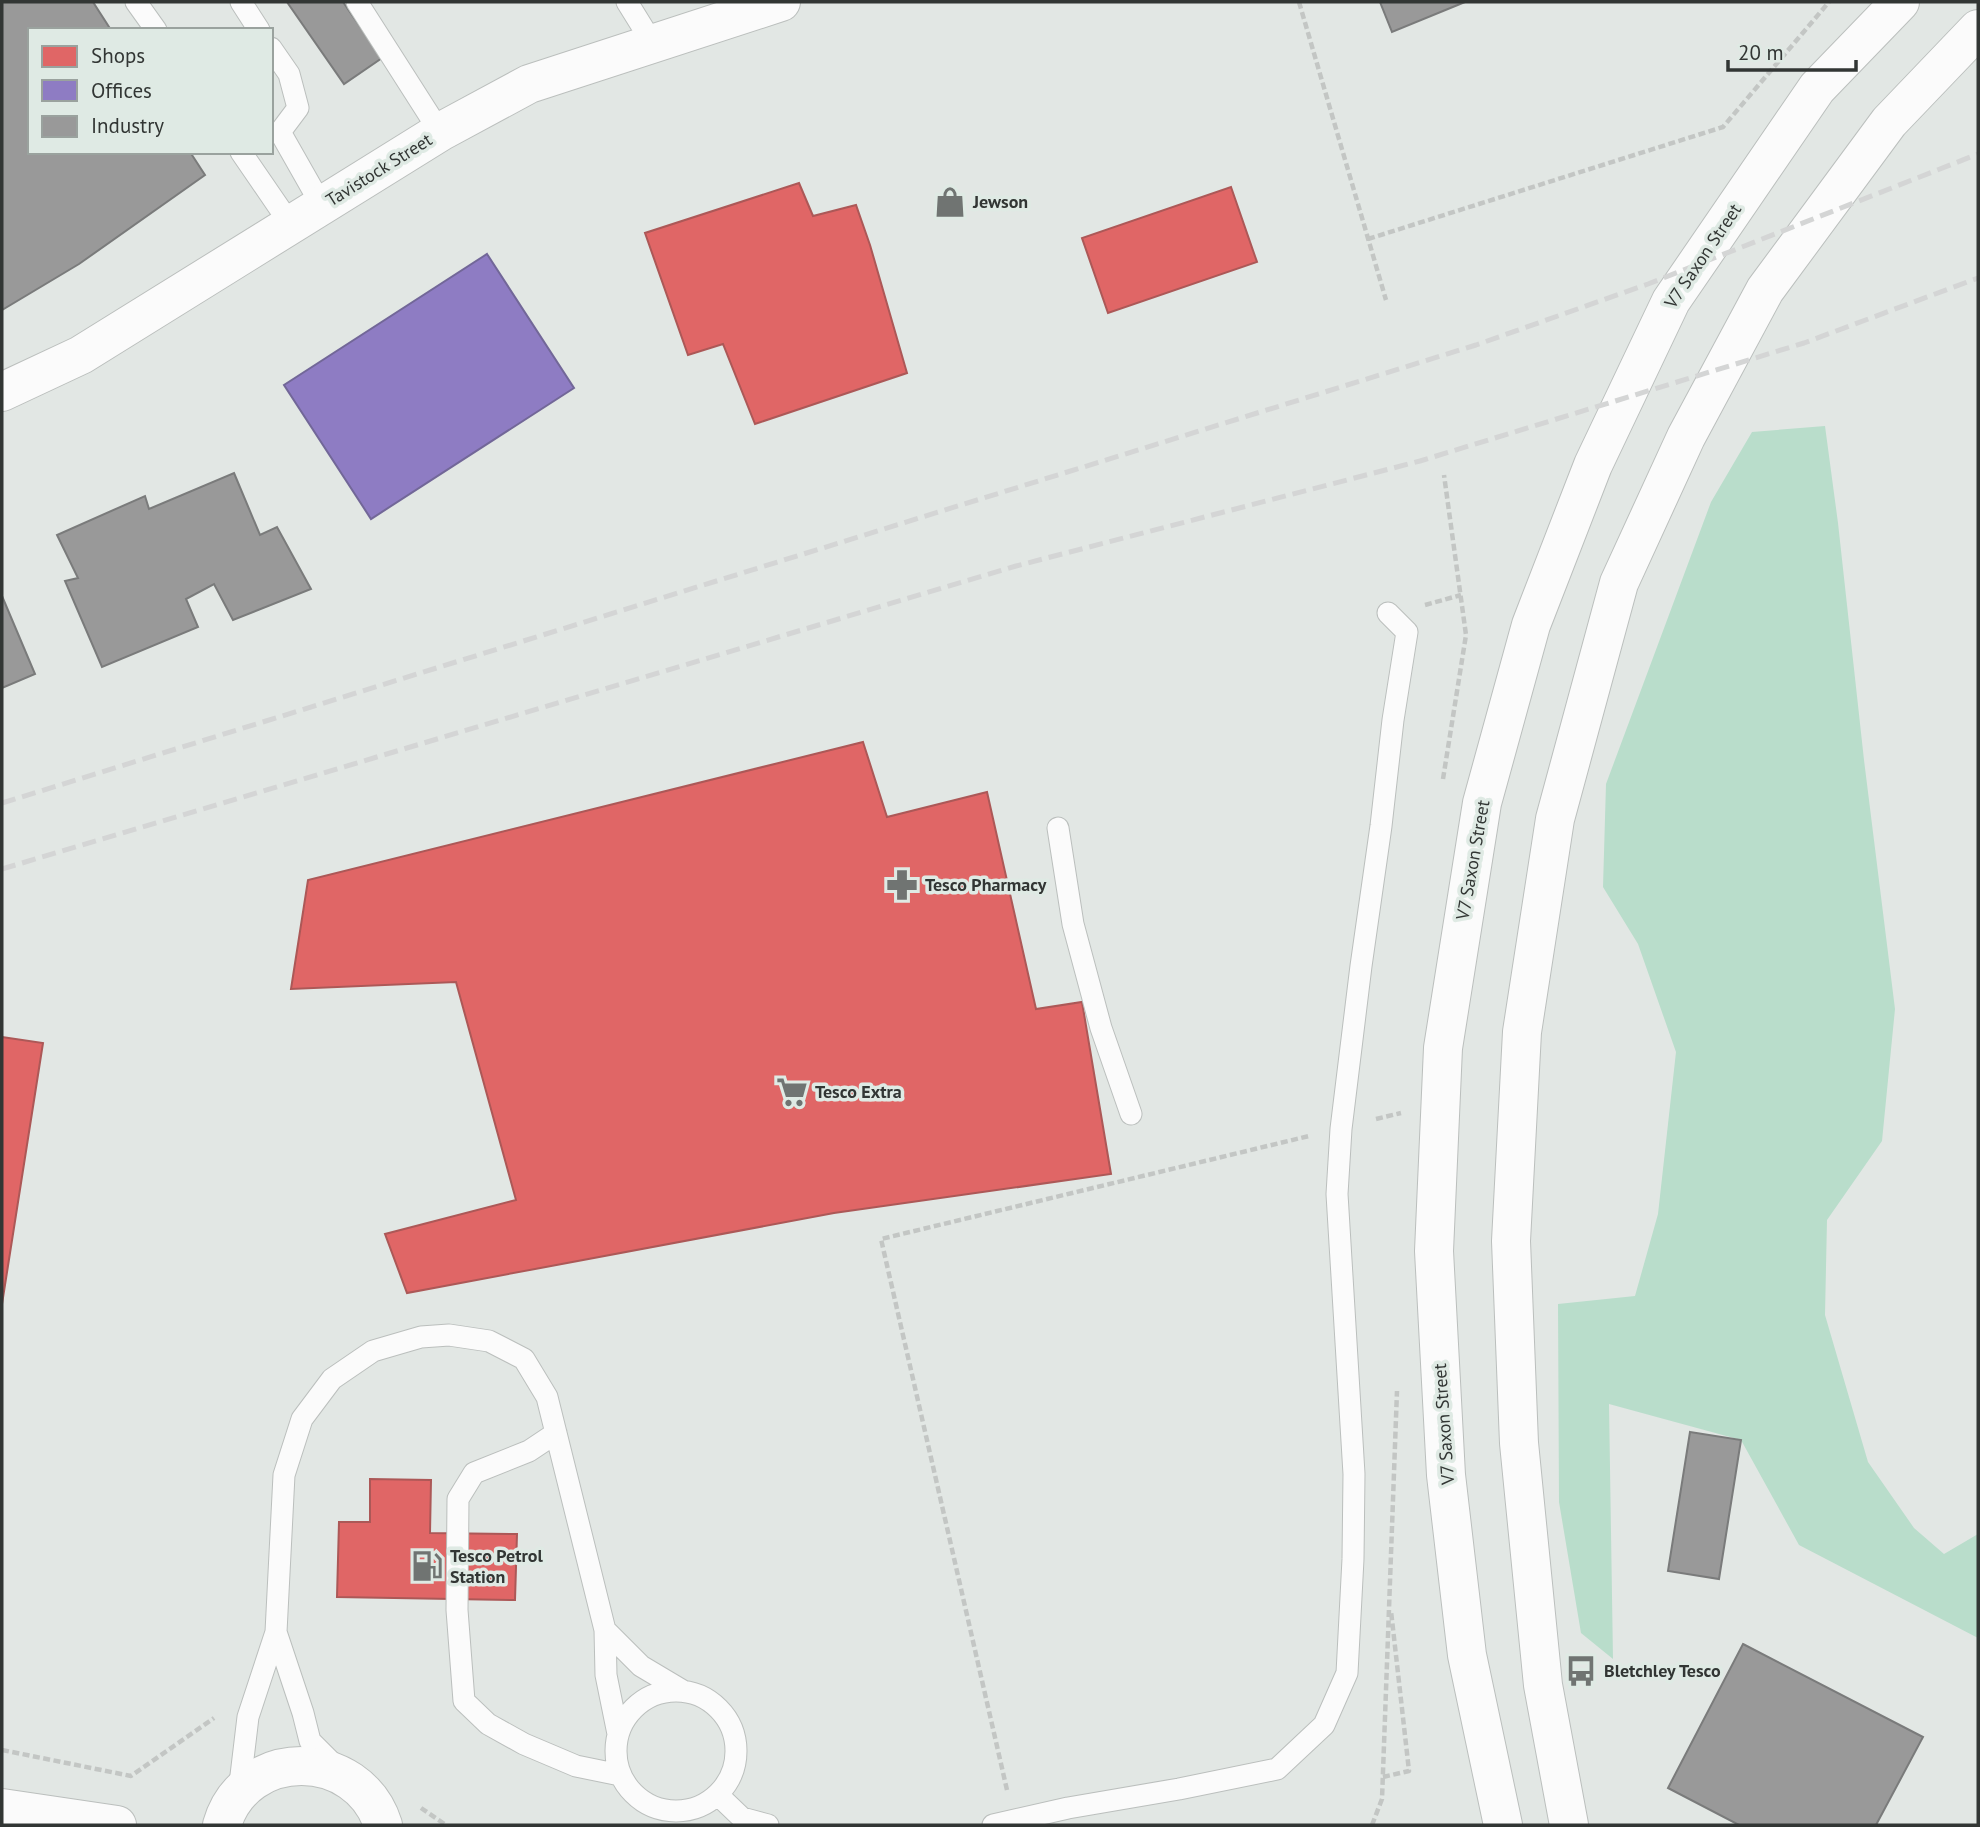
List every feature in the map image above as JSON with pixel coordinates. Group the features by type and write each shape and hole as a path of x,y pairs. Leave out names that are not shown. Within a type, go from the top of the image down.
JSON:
{"main road":[{"name":"Tavistock Street","path":"2,392 81,355 440,132 529,84 781,2"},
{"name":"V7 Saxon Street","path":"1503,1825 1467,1655 1446,1475 1434,1251 1443,1048 1482,803 1531,625 1593,465 1671,301 1817,88 1900,2"},
{"path":"1569,1825 1543,1685 1519,1443 1511,1241 1522,1032 1555,819 1619,583 1693,424 1765,290 1889,122 1978,29"},
{"path":"231,1809 262,1775 289,1766 317,1766 344,1776 364,1791 390,1821"},
{"path":"2,1808 117,1825"}],"lane":[{"path":"136,2 155,28"},
{"path":"240,2 258,28"},
{"path":"357,2 440,132"},
{"path":"628,2 653,44"},
{"path":"273,51 289,74 298,108 281,132 307,215"},
{"path":"243,154 307,215"},
{"path":"993,1825 1277,1769 1324,1725 1347,1674 1354,1474 1337,1194 1341,1129 1361,966 1407,632 1388,613"},
{"path":"1058,828 1073,924 1101,1028 1131,1114"},
{"path":"231,1809 248,1717 276,1632 284,1475 302,1419 332,1380 342,1372 373,1351 421,1337 449,1335 489,1340 524,1359 547,1397 605,1630 606,1675 618,1734"},
{"path":"556,1433 529,1451 474,1474 458,1499 457,1610 464,1701 488,1724 524,1744 576,1766 620,1775"},
{"path":"605,1630 641,1665 683,1691 703,1697 720,1709 731,1725 737,1743 736,1762 730,1780 718,1795 702,1806 684,1812 664,1811 631,1793 620,1775 615,1755 618,1734 627,1714 643,1700 662,1692 683,1691"},
{"path":"276,1632 310,1741 344,1776"},
{"path":"718,1795 742,1818 768,1825"}],"path":[{"path":"1299,2 1386,300"},
{"path":"1368,239 1723,127 1829,2"},
{"path":"1014,1821 881,1240 1408,1111"},
{"path":"1383,1777 1409,1771 1390,1594"}],"green space":[{"path":"1825,426 1895,1009 1882,1141 1827,1220 1825,1315 1868,1462 1914,1528 1944,1554 1978,1534 1978,1638 1799,1545 1741,1440 1609,1404 1613,1659 1581,1633 1559,1502 1558,1304 1635,1296 1658,1214 1676,1052 1638,944 1603,887 1606,784 1711,502 1752,432"}],"building: Shops":[{"path":"799,183 813,216 856,205 907,373 755,424 723,344 688,355 645,233"},
{"path":"1231,187 1257,262 1108,313 1082,238"},
{"name":"Tesco Extra","path":"863,742 887,817 987,792 1036,1009 1082,1002 1111,1174 834,1213 407,1293 385,1234 516,1200 456,982 291,989 308,880"},
{"path":"2,1037 43,1043 2,1304"},
{"name":"Tesco Petrol Station","path":"370,1479 431,1480 430,1533 517,1534 515,1600 337,1597 339,1522 370,1522"}],"building: Offices":[{"path":"487,254 574,388 371,519 284,385"}],"building: Industry":[{"path":"2,2 93,2 110,28 28,28 28,154 191,154 205,175 79,264 2,310"},
{"path":"287,2 343,2 382,58 344,84"},
{"path":"1380,2 1465,2 1392,32"},
{"path":"234,473 260,535 277,527 311,589 233,620 214,584 186,599 198,627 102,667 65,581 78,578 57,535 145,496 149,509"},
{"path":"2,596 35,674 2,688"},
{"path":"1690,1432 1741,1440 1719,1579 1668,1571"},
{"path":"1743,1644 1923,1737 1876,1825 1739,1825 1668,1788"}],"railway":[{"path":"2,803 1476,345 1648,284 1978,154"},
{"path":"2,869 1016,566 1420,461 1804,343 1978,278"}],"place":[{"name":"Jewson","path":"950,202"},
{"name":"Tesco Pharmacy","path":"902,885"},
{"name":"Tesco Extra","path":"792,1092"},
{"name":"Tesco Petrol Station","path":"427,1566"},
{"name":"Bletchley Tesco","path":"1581,1671"}]}
